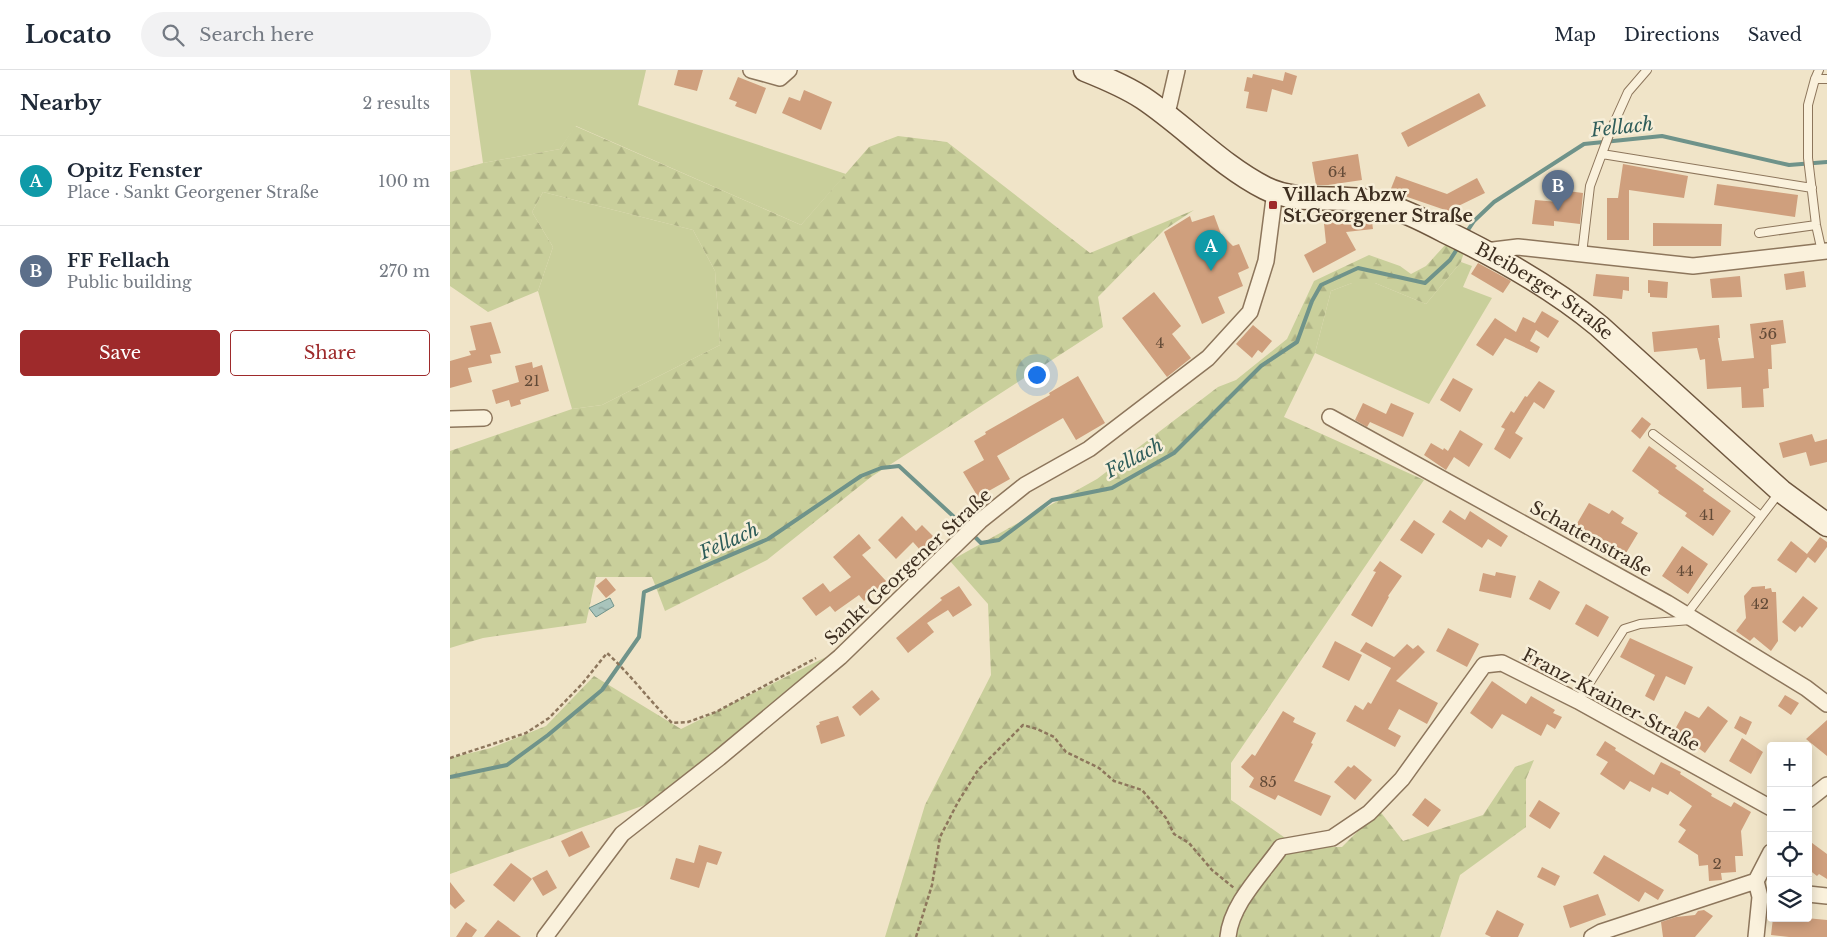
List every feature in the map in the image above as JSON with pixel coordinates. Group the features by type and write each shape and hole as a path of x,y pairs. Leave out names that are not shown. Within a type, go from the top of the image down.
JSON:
{"main road":[{"name":"Bleiberger Straße","path":"1085,70 1142,97 1229,165 1266,188 1310,198 1372,202 1407,212 1480,249 1552,290 1574,305 1781,491 1827,525"}],"street":[{"path":"751,70 780,78 789,70"},
{"path":"1164,113 1169,105 1177,70"},
{"name":"Sankt Georgener Straße","path":"545,937 622,834 719,758 840,657 980,520 1025,485 1089,449 1208,358 1250,312 1266,261 1275,191"},
{"path":"1480,249 1518,247 1693,266 1824,252"},
{"name":"Schattenstraße","path":"1330,417 1667,603 1806,688 1827,704"},
{"path":"450,420 484,418"},
{"name":"Franz-Krainer-Straße","path":"1228,937 1229,924 1245,896 1281,847 1332,838 1369,813 1402,779 1484,665 1502,663 1578,700 1767,806"},
{"path":"1812,797 1827,785"},
{"path":"1756,937 1760,897 1756,881 1767,860"},
{"path":"1592,937 1601,932 1756,881 1767,885"},
{"path":"1812,894 1827,896"}],"lane":[{"path":"1582,254 1590,186 1602,151 1628,92 1647,70"},
{"path":"1820,70 1815,79 1808,105 1808,158 1816,225 1824,252"},
{"path":"1815,79 1827,79"},
{"path":"1602,151 1812,188"},
{"path":"1759,233 1816,225"},
{"path":"1653,434 1761,516"},
{"path":"1578,700 1624,629 1640,624 1690,617 1761,516 1781,491"}],"path":[{"path":"450,758 526,732 549,718 582,684 607,653 625,670 628,676 672,723 688,722 716,712 814,658 827,655 840,657"},
{"path":"916,937 932,885 940,837 958,802 978,770 1023,725 1054,737 1066,752 1099,768 1114,781 1142,790 1166,818 1174,834 1189,843 1212,870 1245,896"}],"green space":[{"path":"470,70 646,70 638,105 846,174 801,225 576,126 560,149 483,163"},
{"path":"575,126 801,225 869,147 898,136 947,142 1090,253 1194,210 1164,230 1098,297 1103,327 871,477 767,560 665,611 652,577 596,577 586,623 483,638 450,648 450,451 572,409 602,405 720,345 715,271 693,230 543,192 532,212 553,247 538,291 488,312 450,286 450,172 483,163 560,149"},
{"path":"543,192 693,230 715,271 720,345 602,405 572,409 538,291 553,247 532,212"},
{"path":"1446,244 1464,252 1461,262 1426,304 1375,283 1352,283 1331,291 1315,353 1284,417 1424,480 1231,763 1231,800 1298,847 1342,847 1379,810 1403,841 1483,815 1515,767 1534,760 1526,779 1526,827 1460,875 1440,937 885,937 925,805 991,675 988,604 950,561 1097,479 1218,387 1236,380 1287,339 1314,281 1369,255 1400,266 1411,274 1426,266"},
{"path":"1461,262 1472,266 1463,287 1492,298 1429,404 1315,353 1331,291 1352,283 1375,283 1426,304"},
{"path":"826,657 715,753 645,805 450,874 450,758 491,748 546,726 594,676 681,729"}],"water":[{"path":"610,598 614,606 596,617 589,608"}],"building":[{"path":"678,70 703,70 697,91 674,85"},
{"path":"1285,72 1297,76 1292,95 1272,89 1267,112 1246,108 1249,92 1244,91 1247,77 1252,78 1253,74 1283,81"},
{"path":"738,77 766,88 756,114 735,106 737,102 729,99"},
{"path":"804,90 832,102 821,130 782,113 789,97 800,101"},
{"path":"1479,93 1486,106 1408,147 1401,133"},
{"path":"1358,154 1362,180 1316,185 1312,162"},
{"path":"1623,164 1688,176 1684,198 1629,190 1629,240 1607,240 1607,198 1618,198"},
{"path":"1396,176 1447,194 1477,178 1485,193 1448,211 1390,191"},
{"path":"1717,184 1798,195 1795,217 1714,205"},
{"path":"1560,190 1583,193 1580,224 1554,221 1554,226 1532,224 1535,200 1558,202"},
{"path":"1342,212 1371,215 1373,229 1346,232 1356,250 1313,273 1304,255 1326,243 1323,214"},
{"path":"1214,215 1221,234 1233,246 1239,244 1249,268 1238,273 1243,286 1218,297 1225,313 1202,324 1164,232 1190,216 1192,222"},
{"path":"1653,223 1722,224 1721,246 1653,246"},
{"path":"1478,263 1511,281 1503,293 1471,274"},
{"path":"1804,271 1806,287 1786,290 1784,274"},
{"path":"1596,274 1629,277 1629,291 1623,290 1622,299 1593,296"},
{"path":"1740,276 1742,297 1712,298 1710,279"},
{"path":"1648,280 1668,282 1667,298 1650,297 1650,293 1648,293"},
{"path":"1154,292 1181,326 1172,334 1191,358 1167,377 1122,318"},
{"path":"1542,311 1559,321 1548,338 1536,330 1530,341 1540,347 1537,353 1505,338 1493,356 1476,345 1495,318 1516,332 1523,317 1535,323"},
{"path":"1783,320 1786,343 1771,345 1772,369 1768,369 1769,388 1763,389 1764,407 1742,408 1741,387 1707,389 1705,359 1700,360 1697,348 1654,352 1652,332 1719,325 1720,338 1718,338 1722,361 1754,358 1750,324"},
{"path":"491,322 501,353 490,355 492,363 468,368 472,382 450,388 450,361 471,355 469,351 476,350 470,326"},
{"path":"1253,325 1272,341 1262,353 1258,350 1252,358 1236,344"},
{"path":"532,362 533,368 542,365 549,391 520,400 521,404 511,407 509,400 496,404 492,390 519,382 515,366"},
{"path":"1078,376 1105,423 1076,440 1063,418 997,456 1010,479 978,497 963,472 984,460 974,441 986,434 985,432 1050,395 1049,393"},
{"path":"1453,378 1473,389 1460,412 1440,400"},
{"path":"1539,381 1555,391 1544,409 1534,402 1515,433 1523,438 1510,459 1494,449 1505,429 1501,427 1511,411 1514,413 1525,396 1527,397"},
{"path":"1363,403 1386,414 1391,403 1414,413 1403,437 1370,422 1367,427 1355,420"},
{"path":"1642,417 1651,424 1640,439 1631,431"},
{"path":"1460,430 1483,444 1469,467 1454,457 1446,470 1424,455 1431,443 1448,451"},
{"path":"1812,434 1815,442 1827,439 1827,462 1810,466 1806,452 1783,458 1779,443"},
{"path":"1649,446 1677,466 1675,468 1704,489 1703,491 1731,511 1713,536 1685,516 1687,513 1658,493 1659,491 1632,471"},
{"path":"1589,503 1609,514 1612,510 1624,518 1621,523 1638,533 1626,553 1596,536 1595,539 1575,527"},
{"path":"1450,510 1465,520 1470,511 1508,536 1501,547 1488,539 1482,548 1442,522"},
{"path":"902,516 916,531 922,525 935,538 921,551 913,542 896,559 878,540"},
{"path":"1414,520 1435,534 1422,554 1400,540"},
{"path":"859,534 871,548 862,555 886,581 864,601 859,595 835,612 830,606 816,616 802,598 823,583 830,592 851,577 833,557"},
{"path":"1820,537 1827,542 1827,547 1815,563 1808,557 1796,573 1777,560 1791,541 1807,554"},
{"path":"1682,546 1708,564 1688,594 1662,576"},
{"path":"1380,561 1402,576 1388,596 1372,627 1351,615 1376,572 1373,571"},
{"path":"1496,572 1516,576 1511,598 1479,591 1483,573 1495,576"},
{"path":"606,578 616,590 606,598 596,586"},
{"path":"1539,580 1560,592 1550,610 1529,599"},
{"path":"959,586 972,605 953,617 948,610 927,623 934,632 908,653 896,638 942,600 940,598"},
{"path":"1765,586 1765,589 1771,588 1772,592 1776,592 1778,641 1771,651 1754,637 1750,641 1736,631 1746,618 1744,596 1752,587"},
{"path":"1803,596 1818,608 1802,628 1800,626 1795,632 1782,622"},
{"path":"1586,604 1609,617 1598,637 1575,624"},
{"path":"1448,628 1479,644 1467,667 1436,651"},
{"path":"1630,638 1693,667 1685,685 1666,676 1654,701 1645,696 1655,675 1620,657"},
{"path":"1335,641 1362,655 1349,681 1322,667"},
{"path":"1366,642 1394,657 1407,644 1413,649 1418,645 1425,652 1396,681 1438,703 1427,724 1399,709 1388,729 1401,736 1395,747 1346,721 1355,705 1363,710 1368,702 1371,704 1391,668 1360,651"},
{"path":"1531,653 1552,664 1546,675 1525,663"},
{"path":"1492,681 1526,704 1531,696 1555,710 1553,713 1562,717 1555,729 1547,724 1541,736 1502,714 1492,729 1470,713"},
{"path":"872,690 880,699 860,716 852,707"},
{"path":"1785,695 1799,703 1791,715 1778,706"},
{"path":"1708,706 1728,721 1705,753 1689,741 1673,733 1685,711 1699,718"},
{"path":"1283,711 1295,718 1293,722 1316,733 1311,743 1313,744 1294,781 1331,796 1321,816 1278,795 1275,800 1249,787 1254,778 1241,767 1252,754 1255,756"},
{"path":"838,716 845,736 821,744 816,726 820,724 819,722"},
{"path":"1740,716 1752,722 1746,735 1734,728"},
{"path":"1827,720 1827,756 1806,739"},
{"path":"1742,738 1763,752 1751,774 1729,761"},
{"path":"1605,741 1616,748 1615,750 1654,775 1661,762 1681,772 1680,774 1712,794 1711,796 1731,807 1734,802 1751,812 1741,831 1743,856 1735,856 1736,872 1721,873 1722,880 1709,881 1708,865 1699,866 1698,855 1678,842 1686,830 1679,825 1692,806 1670,791 1668,795 1652,787 1650,792 1630,781 1624,790 1600,774 1608,762 1596,755"},
{"path":"1354,765 1372,780 1355,800 1334,782 1348,766 1351,768"},
{"path":"1425,798 1441,810 1428,827 1412,815"},
{"path":"1539,800 1560,813 1550,829 1529,816"},
{"path":"582,831 590,847 569,857 561,841"},
{"path":"1812,843 1827,854 1827,879 1819,874 1817,876 1812,872"},
{"path":"699,845 722,852 717,865 707,862 699,888 670,879 676,858 694,863"},
{"path":"1604,855 1664,890 1658,900 1645,892 1639,902 1593,873"},
{"path":"511,863 532,879 514,902 493,885"},
{"path":"1542,867 1560,876 1555,886 1537,877"},
{"path":"547,870 557,888 543,896 532,878"},
{"path":"450,882 465,901 455,909 450,904"},
{"path":"1598,894 1606,915 1570,928 1563,906"},
{"path":"1497,910 1524,924 1518,937 1491,937 1485,934"},
{"path":"1704,910 1713,916 1695,937 1663,937 1661,922 1676,917 1695,915 1698,911"},
{"path":"1812,919 1827,920 1827,937 1771,935 1773,922 1812,922"},
{"path":"498,920 521,937 484,937"},
{"path":"466,922 477,930 472,937 456,937"}],"waterway":[{"name":"Fellach","path":"1466,233 1474,221 1494,202 1584,144 1662,136 1789,165 1827,162"},
{"name":"Fellach","path":"971,533 981,543 999,540 1052,500 1112,488 1174,453 1261,366 1297,342 1312,301 1321,285 1358,268 1425,283 1450,260 1459,246"},
{"name":"Fellach","path":"450,777 507,765 548,735 602,690 639,637 644,592 768,539 861,476 881,468 899,466 966,528"}],"place":[{"name":"Villach Abzw St.Georgener Straße","path":"1273,205"},
{"name":"FF Fellach","path":"1558,211"},
{"name":"Opitz Fenster","path":"1211,271"}]}
